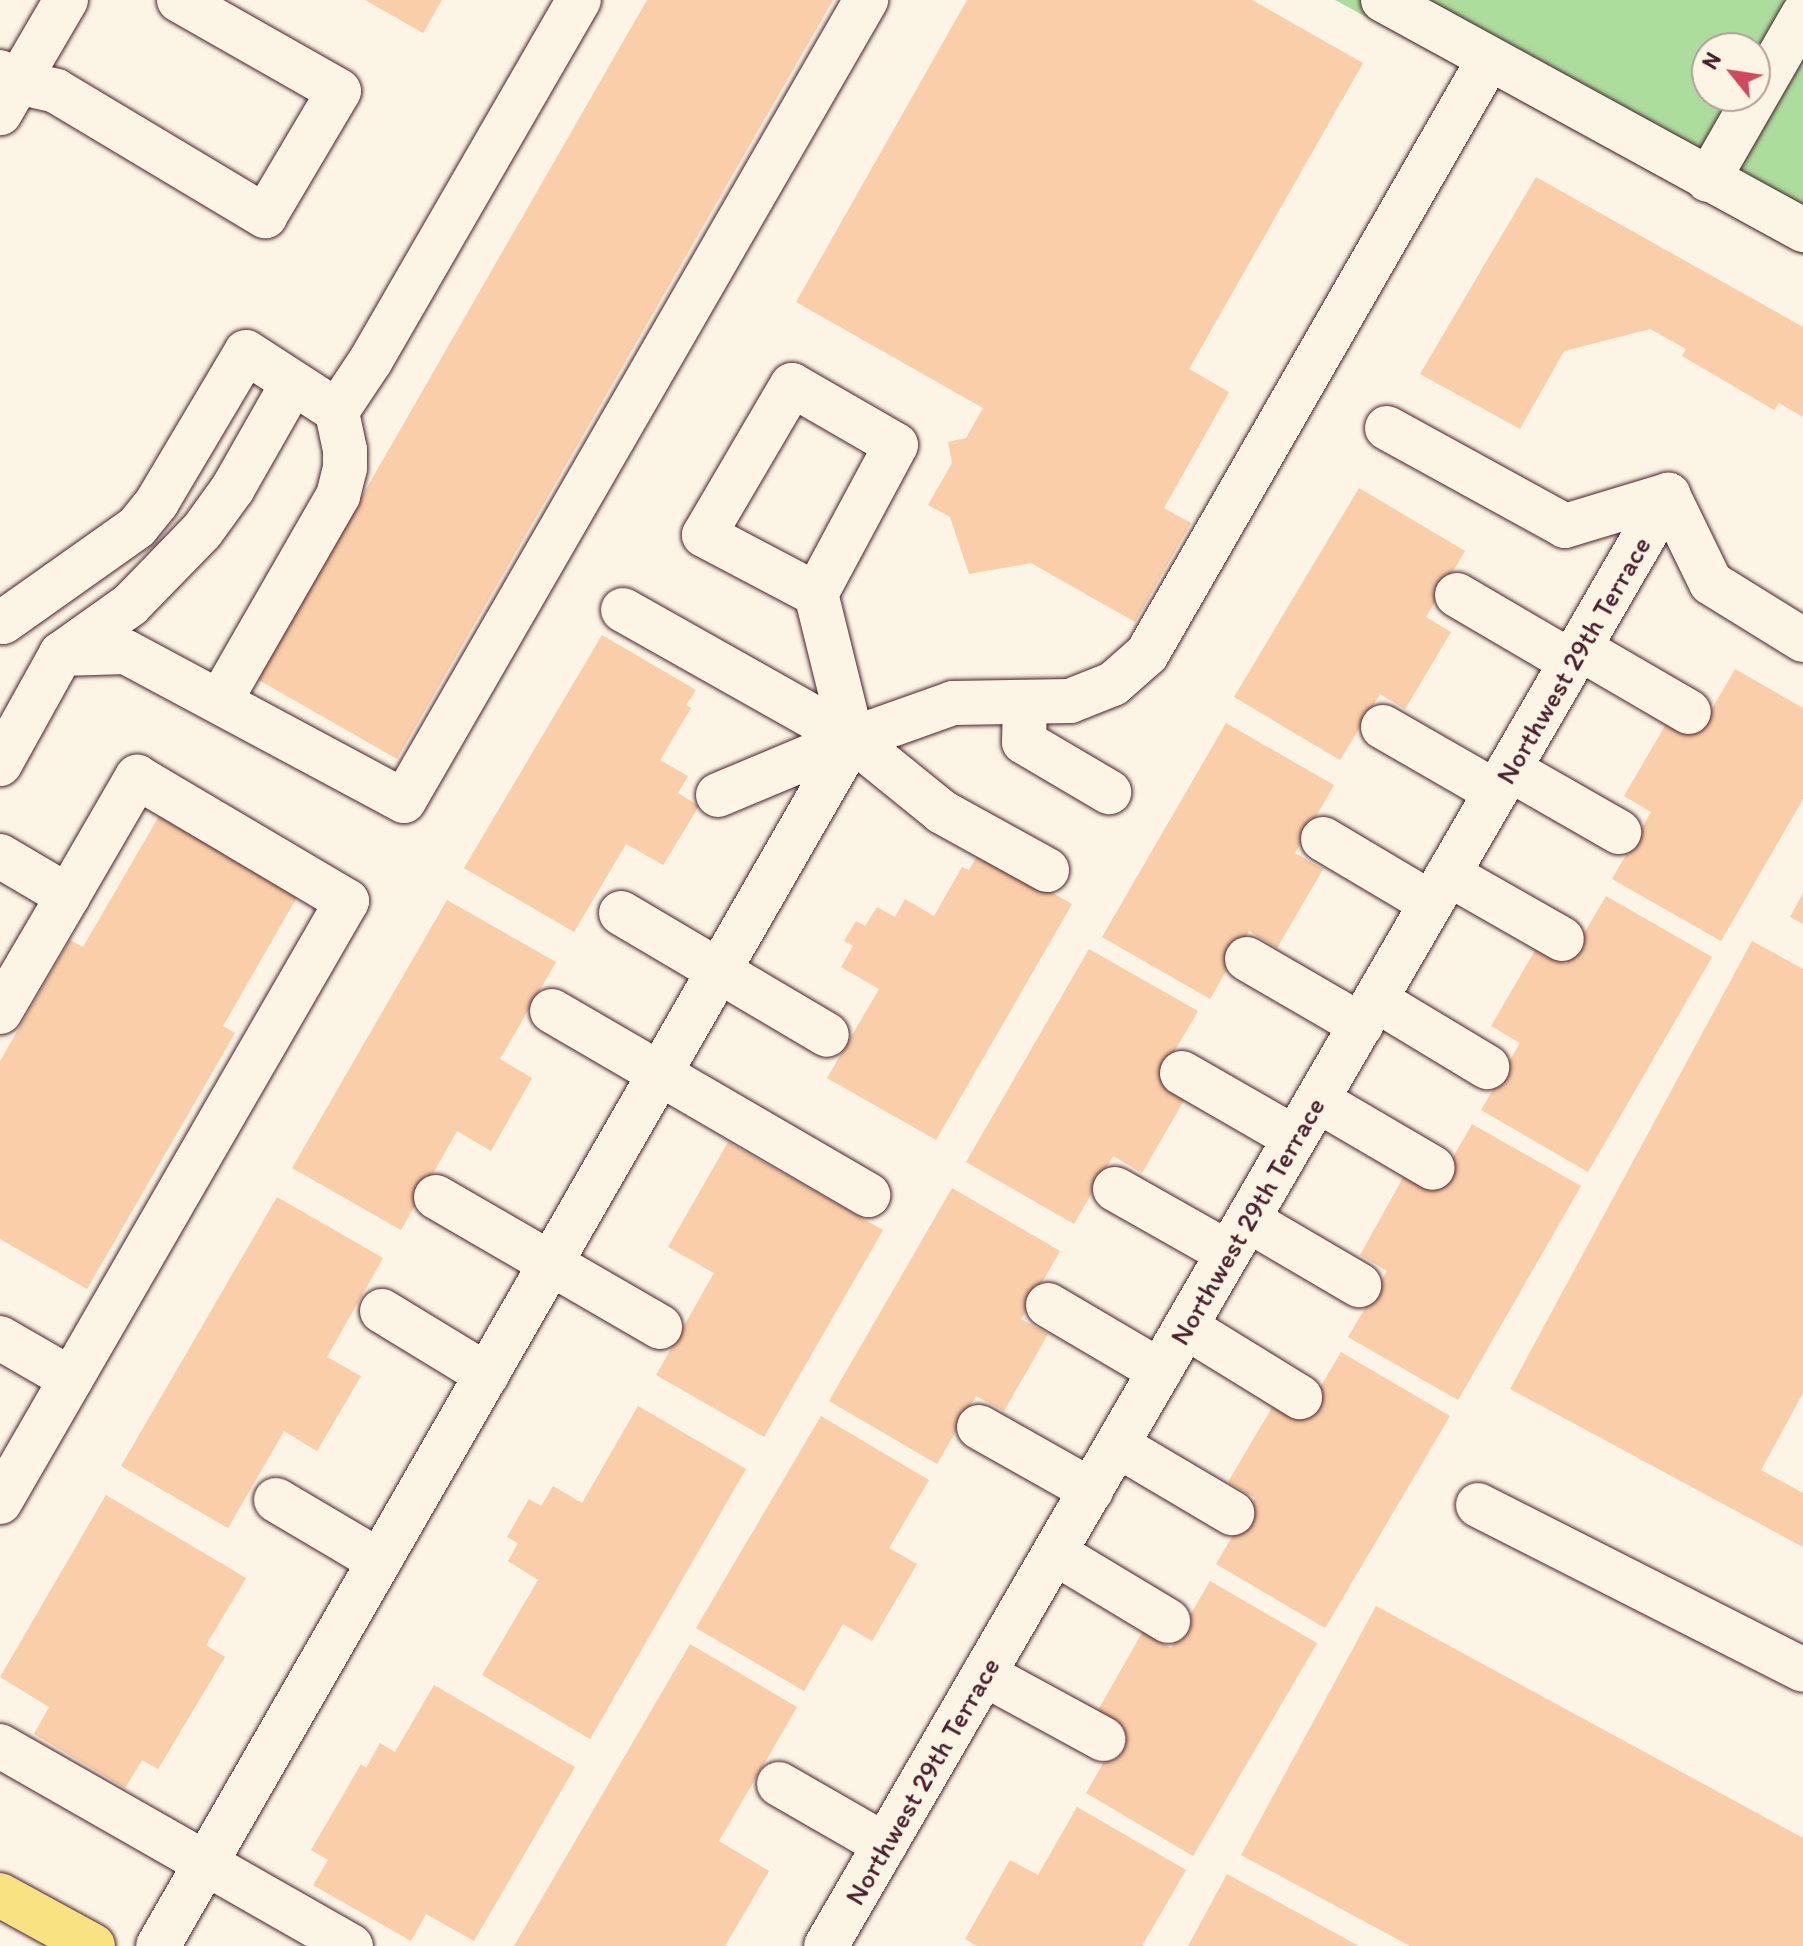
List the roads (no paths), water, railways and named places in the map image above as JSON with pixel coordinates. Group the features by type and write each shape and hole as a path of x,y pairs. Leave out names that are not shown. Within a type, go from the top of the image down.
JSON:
{"main road":[{"path":"0,1895 93,1946"}],"street":[{"path":"6,89 66,0"},
{"path":"6,89 56,91 265,216 339,91 179,0"},
{"path":"220,701 338,496 345,468 345,450 337,411 371,360 579,0"},
{"path":"337,411 246,352 157,502 137,527 1,621 61,654 126,652 404,801 866,0"},
{"path":"1383,0 1803,230"},
{"path":"1708,180 1803,15"},
{"path":"718,795 852,739 953,703 1070,701 1113,684 1147,654 1489,59"},
{"path":"0,764 61,654 130,605 202,531 233,488 292,384"},
{"path":"158,1946 852,739 816,594 896,445 792,385 704,535 816,594"},
{"path":"1387,428 1565,526 1668,495 1711,583 1803,640"},
{"name":"Northwest 29th Terrace","path":"826,1946 1668,495"},
{"path":"1457,595 1689,712"},
{"path":"623,610 852,739 942,812 1047,870"},
{"path":"1025,702 1024,742 1109,792"},
{"path":"1383,727 1619,832"},
{"path":"0,1012 137,777 347,901 0,1502"},
{"path":"1323,839 1562,939"},
{"path":"0,856 68,896"},
{"path":"621,913 827,1035"},
{"path":"1247,959 1487,1067"},
{"path":"552,1011 868,1195"},
{"path":"1182,1073 1295,1138"},
{"path":"1317,1100 1433,1168"},
{"path":"1115,1189 1359,1285"},
{"path":"436,1197 660,1327"},
{"path":"1048,1305 1160,1371"},
{"path":"382,1311 487,1375"},
{"path":"1186,1327 1300,1397"},
{"path":"0,1338 71,1379"},
{"path":"979,1427 1091,1490"},
{"path":"1117,1445 1232,1513"},
{"path":"276,1500 379,1561"},
{"path":"1478,1505 1803,1670"},
{"path":"1055,1553 1168,1621"},
{"path":"984,1674 1103,1739"},
{"path":"0,1746 351,1946"},
{"path":"779,1784 885,1845"}]}
